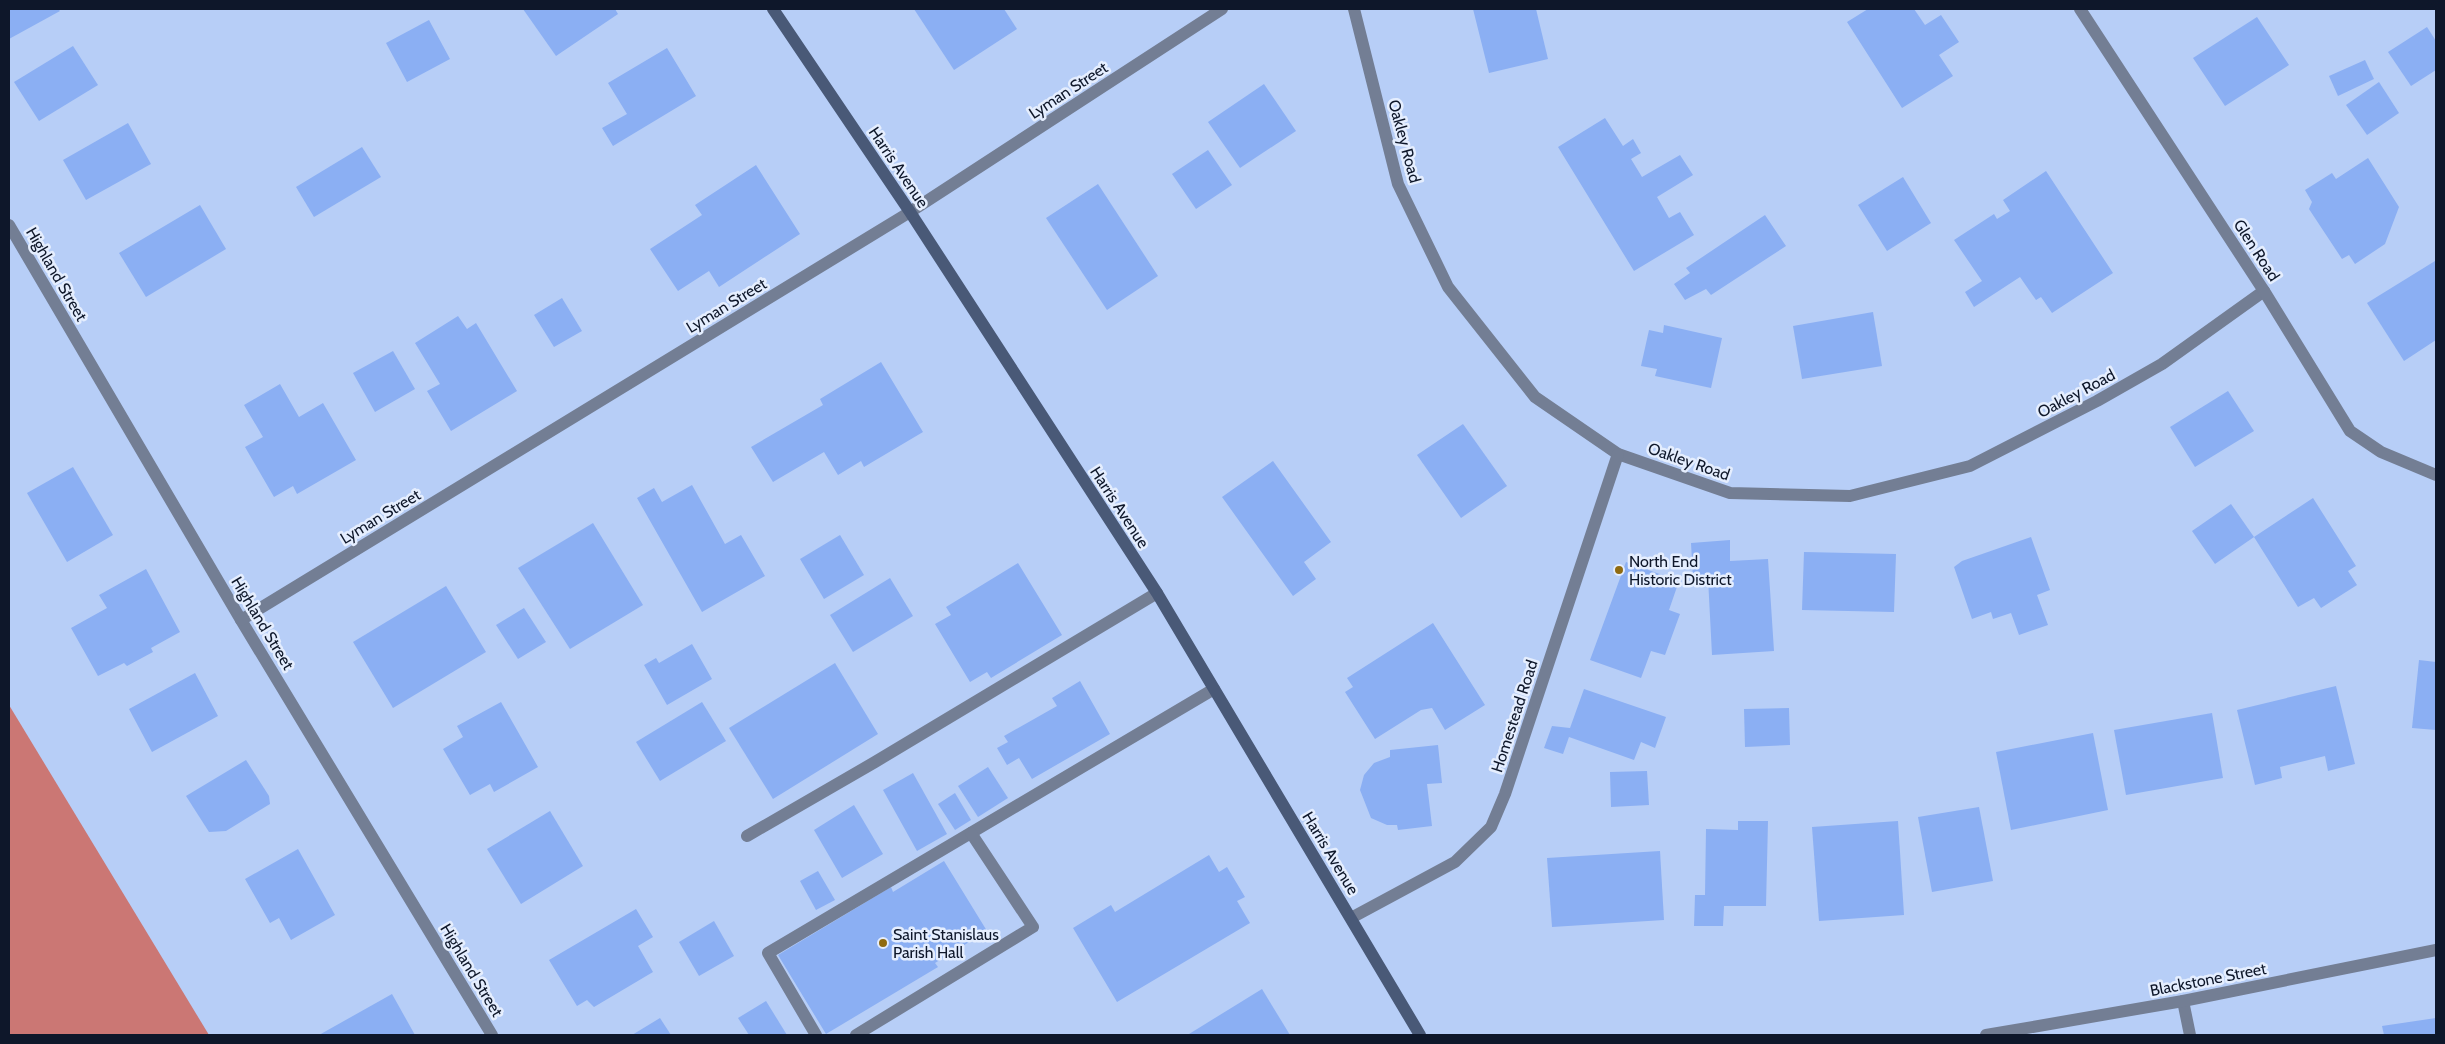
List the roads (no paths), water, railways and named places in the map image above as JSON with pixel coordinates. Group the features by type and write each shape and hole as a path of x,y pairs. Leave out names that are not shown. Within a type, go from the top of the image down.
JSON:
{"main road":[{"name":"Harris Avenue","path":"773,9 910,212 1157,593 1420,1035"}],"street":[{"name":"Lyman Street","path":"241,620 910,212 1222,9"},
{"name":"Oakley Road","path":"1354,9 1398,184 1448,287 1535,397 1618,454 1730,493 1850,496 1970,466 2162,364 2264,291"},
{"name":"Glen Road","path":"2080,9 2264,291 2350,431 2381,452 2436,476"},
{"name":"Highland Street","path":"9,225 241,620 492,1035"},
{"name":"Homestead Road","path":"1351,918 1455,862 1491,827 1508,784 1618,454"},
{"path":"746,836 875,762 1157,593"},
{"path":"816,1035 768,953 1214,689"},
{"path":"856,1035 1033,927 971,832"},
{"name":"Blackstone Street","path":"1986,1035 2183,1001 2436,950"},
{"path":"2183,1001 2190,1035"}],"place":[{"name":"North End Historic District","path":"1619,570"},
{"name":"Saint Stanislaus Parish Hall","path":"883,943"}]}
